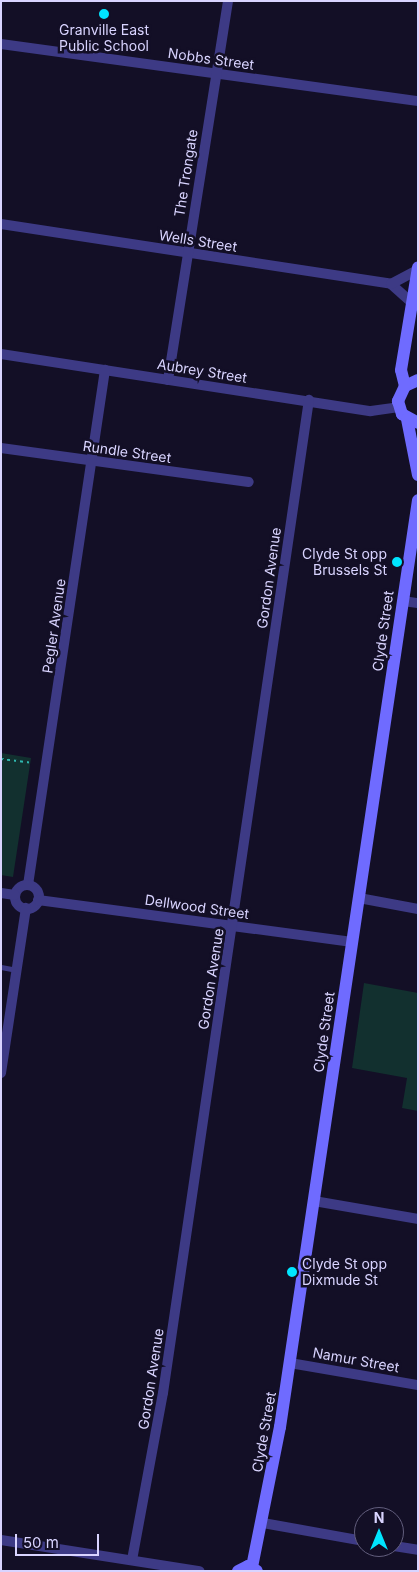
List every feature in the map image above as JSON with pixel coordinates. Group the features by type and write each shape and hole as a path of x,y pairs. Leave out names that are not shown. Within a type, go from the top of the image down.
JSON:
{"main road":[{"path":"418,269 401,370 404,386 399,407 412,421 418,475"},
{"path":"404,386 418,380"},
{"name":"Clyde Street","path":"255,1569 290,1363 418,500"},
{"path":"238,1571 255,1569"}],"street":[{"name":"The Trongate","path":"168,380 228,1"},
{"name":"Nobbs Street","path":"1,44 418,101"},
{"name":"Wells Street","path":"1,224 391,284"},
{"path":"411,302 391,284 418,269"},
{"name":"Aubrey Street","path":"1,354 371,411 399,407"},
{"name":"Pegler Avenue","path":"28,885 105,370"},
{"name":"Gordon Avenue","path":"132,1560 163,1393 309,400"},
{"name":"Rundle Street","path":"1,448 249,482"},
{"path":"403,601 418,603"},
{"path":"16,895 28,885 38,892 38,900 26,908"},
{"path":"1,893 16,895 26,908 1,1073"},
{"path":"359,898 418,909"},
{"name":"Dellwood Street","path":"38,900 352,942"},
{"path":"314,1201 418,1219"},
{"name":"Namur Street","path":"290,1363 418,1385"},
{"path":"263,1523 354,1539"},
{"path":"1,1540 200,1571"},
{"path":"404,1548 418,1550"}],"lane":[{"path":"1,967 17,970"}],"path":[{"path":"1,759 32,763"}],"green space":[{"path":"1,753 31,758 13,877 1,875"},
{"path":"364,983 418,993 418,1111 402,1108 407,1078 352,1068"}],"place":[{"name":"Granville East Public School","path":"104,14"},
{"name":"Clyde St opp Brussels St","path":"397,562"},
{"name":"Clyde St opp Dixmude St","path":"292,1272"}]}
